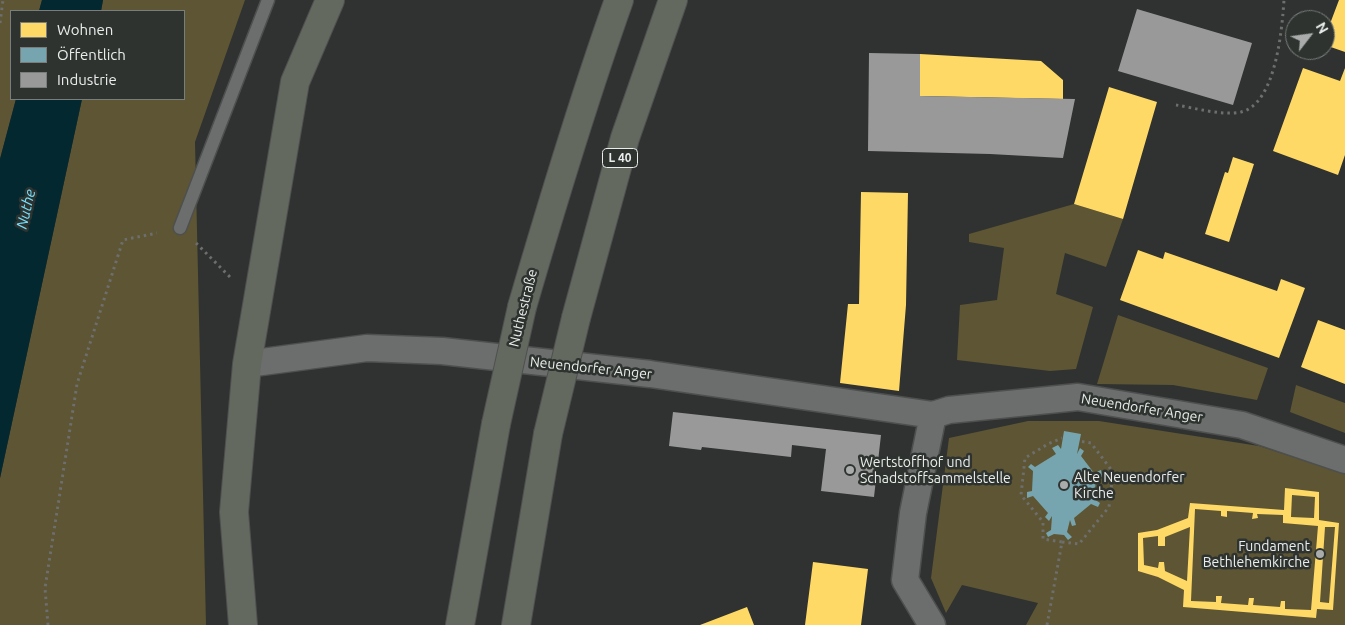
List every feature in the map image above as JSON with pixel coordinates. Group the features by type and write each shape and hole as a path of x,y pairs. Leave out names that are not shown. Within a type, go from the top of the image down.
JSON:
{"highway":[{"path":"243,625 234,512 247,364 295,82 330,0"},
{"name":"Nuthestraße","path":"460,625 496,424 522,307 558,184 619,0"},
{"name":"L 40","path":"516,625 548,434 576,318 625,138 673,0"}],"street":[{"name":"Neuendorfer Anger","path":"247,364 367,348 442,351 650,374 934,415 949,410 1078,397 1242,425 1345,460"},
{"path":"932,625 906,580 912,513 934,415"}],"lane":[{"path":"180,228 268,0"}],"path":[{"path":"0,23 4,0"},
{"path":"1176,105 1231,114 1243,112 1254,106 1268,84 1277,61 1284,0"},
{"path":"48,625 45,588 76,384 123,240 180,228 257,303"},
{"path":"1062,438 1025,458 1021,495 1043,522 1043,538 1079,544 1109,507 1113,472 1092,443 1079,441"},
{"path":"1047,625 1062,542"}],"shaded area":[{"path":"0,0 42,0 39,10 10,10 10,100 16,100 0,159"},
{"path":"103,0 245,0 195,142 206,625 0,625 0,478 82,100 185,100 185,10 101,10"},
{"path":"1074,204 1123,219 1106,267 1065,253 1056,294 1093,307 1076,369 1050,371 957,360 960,305 997,300 1004,248 969,242 969,234"},
{"path":"1118,315 1268,368 1257,400 1173,385 1097,384"},
{"path":"1296,385 1345,403 1345,433 1290,412"},
{"path":"1028,421 1099,421 1259,446 1345,474 1345,625 1026,625 1038,603 962,585 946,613 931,578 949,438"}],"water":[{"path":"42,0 103,0 101,10 39,10"},
{"name":"Nuthe","path":"16,100 82,100 0,478 0,159"}],"building: Wohnen":[{"path":"1339,0 1345,0 1345,52 1335,48 1335,11"},
{"path":"920,54 1041,61 1063,80 1063,99 920,96"},
{"path":"1303,68 1340,81 1345,68 1345,155 1338,175 1273,151"},
{"path":"1109,87 1157,102 1123,219 1074,204"},
{"path":"1233,157 1254,164 1229,242 1205,234 1225,172 1228,173"},
{"path":"861,192 908,193 906,305 899,391 840,383 848,304 859,304"},
{"path":"1138,250 1163,259 1165,252 1277,291 1281,279 1305,288 1279,358 1120,300"},
{"path":"1318,320 1345,330 1345,384 1301,367"},
{"name":"Fundament Bethlehemkirche","path":"1285,488 1319,492 1319,520 1339,523 1333,610 1317,609 1316,618 1183,607 1184,590 1158,577 1138,571 1138,533 1157,530 1188,518 1190,503 1284,510","holes":["1292,495 1315,497 1314,518 1291,517","1195,509 1221,511 1221,516 1227,517 1227,511 1253,513 1252,519 1258,518 1257,514 1283,515 1283,523 1318,526 1311,610 1285,609 1285,601 1281,601 1280,607 1253,605 1254,598 1249,598 1248,605 1221,603 1222,596 1216,596 1216,602 1191,601","1190,527 1187,581 1165,571 1164,562 1159,562 1158,568 1144,565 1143,538 1158,536 1158,546 1165,546 1165,537","1325,527 1335,527 1329,603 1320,602"]},
{"path":"813,562 868,569 861,625 805,625"},
{"path":"747,607 754,625 700,625"}],"building: Öffentlich":[{"name":"Alte Neuendorfer Kirche","path":"1064,431 1081,434 1077,454 1080,448 1084,451 1081,456 1094,473 1101,470 1102,477 1096,479 1094,499 1100,503 1098,507 1091,504 1074,518 1076,525 1072,526 1070,520 1067,532 1072,537 1068,540 1064,535 1054,534 1048,537 1046,533 1051,530 1052,516 1049,521 1045,517 1048,513 1033,496 1027,498 1027,492 1032,491 1033,471 1028,467 1031,464 1035,467 1056,454 1052,448 1058,445 1061,449"}],"building: Industrie":[{"path":"1137,9 1252,43 1233,105 1118,71"},
{"path":"869,53 920,54 920,96 1075,99 1063,158 868,151"},
{"path":"673,412 881,435 874,497 821,491 826,449 792,445 791,457 702,447 701,450 669,446"}],"place":[{"name":"Wertstoffhof und Schadstoffsammelstelle","path":"850,470"},
{"name":"Alte Neuendorfer Kirche","path":"1064,485"},
{"name":"Fundament Bethlehemkirche","path":"1320,554"}]}
